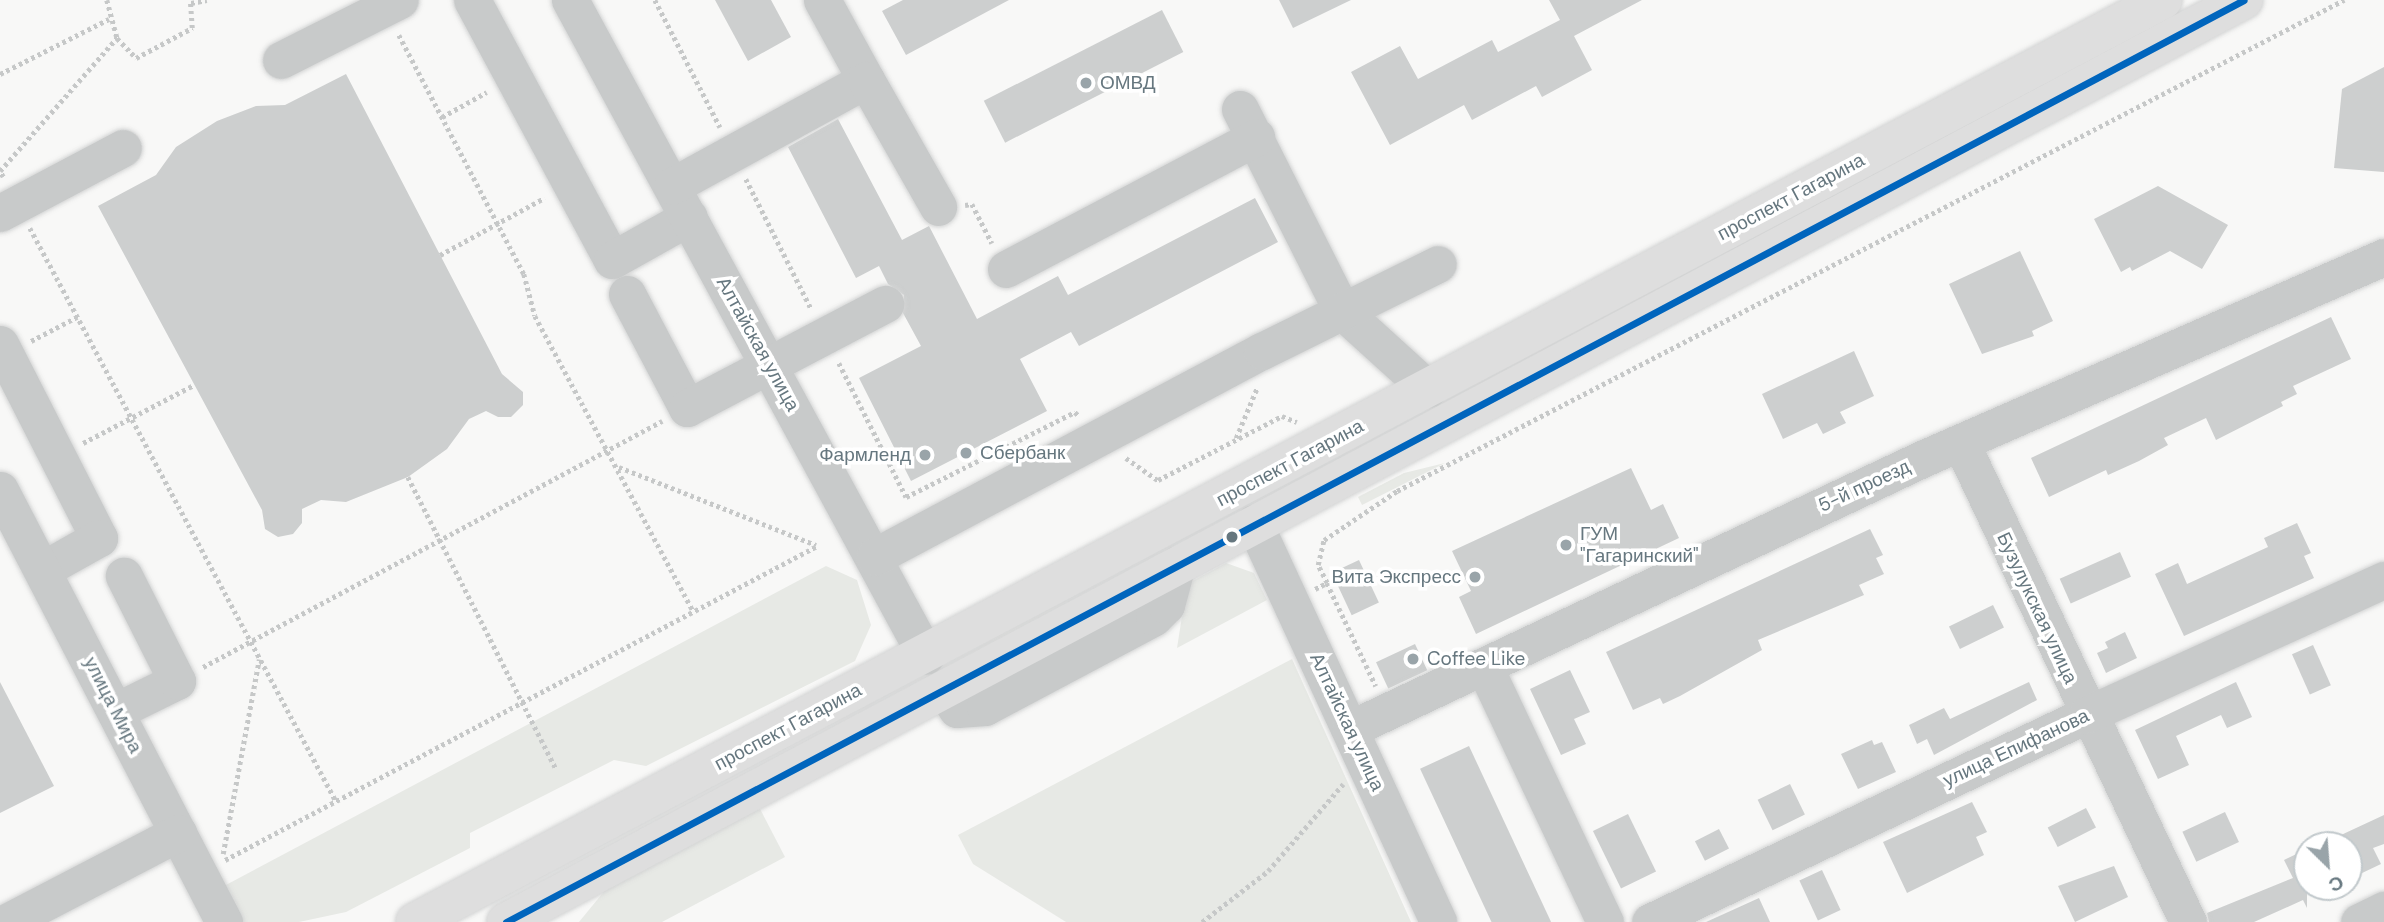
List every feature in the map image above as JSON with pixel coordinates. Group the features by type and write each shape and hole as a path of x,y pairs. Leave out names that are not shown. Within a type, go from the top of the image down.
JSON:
{"main road":[{"name":"проспект Гагарина","path":"506,922 1178,564 1245,507 1428,389 2163,0"},
{"name":"проспект Гагарина","path":"418,921 926,656 1245,507 2244,0"},
{"name":"Алтайская улица","path":"926,656 944,690"}],"street":[{"path":"472,0 612,260 733,153 866,80"},
{"name":"Алтайская улица","path":"570,0 926,656"},
{"path":"822,0 938,207"},
{"path":"281,60 392,4"},
{"path":"1006,269 1248,123 1342,311 1428,389"},
{"path":"9,208 123,148"},
{"name":"5-й проезд","path":"1357,745 1388,712 1484,666 1922,459 1962,445 2384,257"},
{"path":"874,557 1262,351 1438,264"},
{"path":"627,294 687,408 768,363 885,304"},
{"path":"3,349 99,538 42,570"},
{"name":"Бузулукская улица","path":"1962,445 2086,715 2188,922"},
{"name":"улица Мира","path":"0,492 224,922"},
{"name":"Алтайская улица","path":"1245,507 1438,922"},
{"path":"116,711 177,681 124,576"},
{"name":"улица Епифанова","path":"1650,922 2086,715 2384,580"},
{"path":"1484,666 1605,922"},
{"path":"7,922 178,833"},
{"path":"2359,922 2384,910"}],"path":[{"path":"107,0 109,19 117,38 136,58 192,28 190,1 207,0"},
{"path":"655,0 906,497"},
{"path":"1388,712 1318,565 1324,540 1397,491 2344,0"},
{"path":"392,4 442,117 524,274 535,316 693,611"},
{"path":"0,74 109,19"},
{"path":"117,38 0,171 9,208 77,317 336,801"},
{"path":"442,117 513,77"},
{"path":"440,255 570,183"},
{"path":"938,207 972,204 1006,269"},
{"path":"3,349 77,317"},
{"path":"1236,439 1258,387 1262,351"},
{"path":"58,457 194,385"},
{"path":"177,681 687,408"},
{"path":"1098,439 1158,480 1282,416 1303,425"},
{"path":"260,658 222,862 817,546 618,467"},
{"path":"408,477 556,769"},
{"path":"1290,601 1327,583"},
{"path":"1202,922 1268,871 1357,745"}],"shaded area":[{"path":"1445,463 1362,505 1358,497 1404,473"},
{"path":"1226,563 1254,573 1267,600 1177,648 1187,584"},
{"path":"826,566 857,580 871,625 855,661 646,766 614,760 470,833 470,848 346,912 299,922 243,922 224,886"},
{"path":"1292,659 1411,922 1066,922 973,864 958,835"},
{"path":"759,807 785,857 662,922 579,922 615,878"}],"building":[{"path":"715,0 771,0 791,37 748,61"},
{"path":"903,0 1009,0 906,55 882,11"},
{"path":"1279,0 1351,0 1293,28"},
{"path":"1549,0 1642,0 1574,36 1592,70 1542,97 1536,86 1472,120 1464,105 1390,145 1351,72 1400,46 1418,79 1492,40 1498,52 1560,20"},
{"path":"1162,10 1183,52 1005,143 984,101"},
{"path":"2384,67 2384,172 2334,168 2342,89"},
{"path":"346,74 502,374 523,392 523,405 511,417 498,417 486,411 469,419 447,449 408,477 346,502 321,500 302,509 302,523 293,534 278,537 265,529 262,510 98,206 156,175 176,147 217,121 256,106 285,105"},
{"path":"838,119 902,240 929,226 977,319 1058,276 1068,295 1255,198 1278,242 1079,346 1071,332 1020,359 1047,411 911,481 859,378 921,346 903,313 904,295 888,284 879,266 856,278 788,147"},
{"path":"2158,186 2228,225 2202,269 2170,251 2132,271 2130,267 2121,272 2094,219"},
{"path":"2020,251 2053,321 2032,331 2034,336 1982,354 1949,284"},
{"path":"2331,317 2351,359 2293,386 2297,394 2281,402 2283,406 2216,440 2206,418 2164,438 2168,445 2139,461 2108,475 2106,470 2049,497 2031,458"},
{"path":"1854,351 1874,396 1840,412 1846,423 1823,434 1817,423 1783,439 1762,394"},
{"name":"ГУМ \"Гагаринский\"","path":"1631,468 1651,510 1663,504 1679,538 1476,634 1459,597 1471,591 1452,551"},
{"path":"2297,523 2311,553 2304,556 2314,578 2184,636 2155,574 2178,563 2187,584 2268,547 2264,538"},
{"path":"1870,529 1883,555 1876,558 1884,574 1859,585 1864,595 1758,640 1762,650 1680,696 1663,704 1660,698 1633,710 1606,652"},
{"path":"2120,552 2131,577 2071,604 2060,579"},
{"path":"1359,560 1379,603 1352,615 1332,573"},
{"path":"1993,605 2004,627 1960,649 1949,626"},
{"path":"2125,632 2137,658 2106,673 2097,653 2108,648 2105,642"},
{"path":"1415,644 1427,670 1388,688 1376,662"},
{"path":"2313,645 2331,685 2310,695 2292,654"},
{"path":"1570,670 1590,712 1574,719 1586,744 1561,755 1530,689"},
{"path":"0,682 54,786 0,813"},
{"path":"2029,682 2037,700 1934,755 1927,739 1917,744 1909,725 1944,708 1950,719"},
{"path":"2236,682 2252,717 2227,728 2221,715 2176,736 2189,765 2158,779 2135,730"},
{"path":"1872,740 1874,745 1882,742 1896,772 1858,789 1841,754"},
{"path":"1469,746 1551,922 1491,922 1420,769"},
{"path":"1790,784 1805,815 1773,830 1758,800"},
{"path":"1972,802 1987,832 1976,837 1984,855 1907,893 1883,842"},
{"path":"2086,808 2096,828 2058,847 2048,828"},
{"path":"2225,812 2239,842 2196,862 2182,832"},
{"path":"1628,814 1656,872 1621,889 1593,831"},
{"path":"2384,815 2384,844 2373,848 2381,864 2363,873 2363,831 2350,831"},
{"path":"1719,829 1729,849 1705,861 1695,841"},
{"path":"2293,856 2293,878 2284,860"},
{"path":"2114,866 2128,897 2075,922 2058,886"},
{"path":"1822,870 1841,910 1818,920 1799,881"},
{"path":"2293,878 2293,901 2301,901 2254,922 2209,922 2207,913"},
{"path":"1759,898 1770,922 1706,922"}],"transit line":[{"path":"506,922 2244,0"}],"place":[{"name":"ОМВД","path":"1086,83"},
{"name":"Сбербанк","path":"966,453"},
{"name":"Фармленд","path":"925,455"},
{"name":"ГУМ \"Гагаринский\"","path":"1566,545"},
{"name":"Вита Экспресс","path":"1475,577"},
{"name":"Coffee Like","path":"1413,659"}]}
